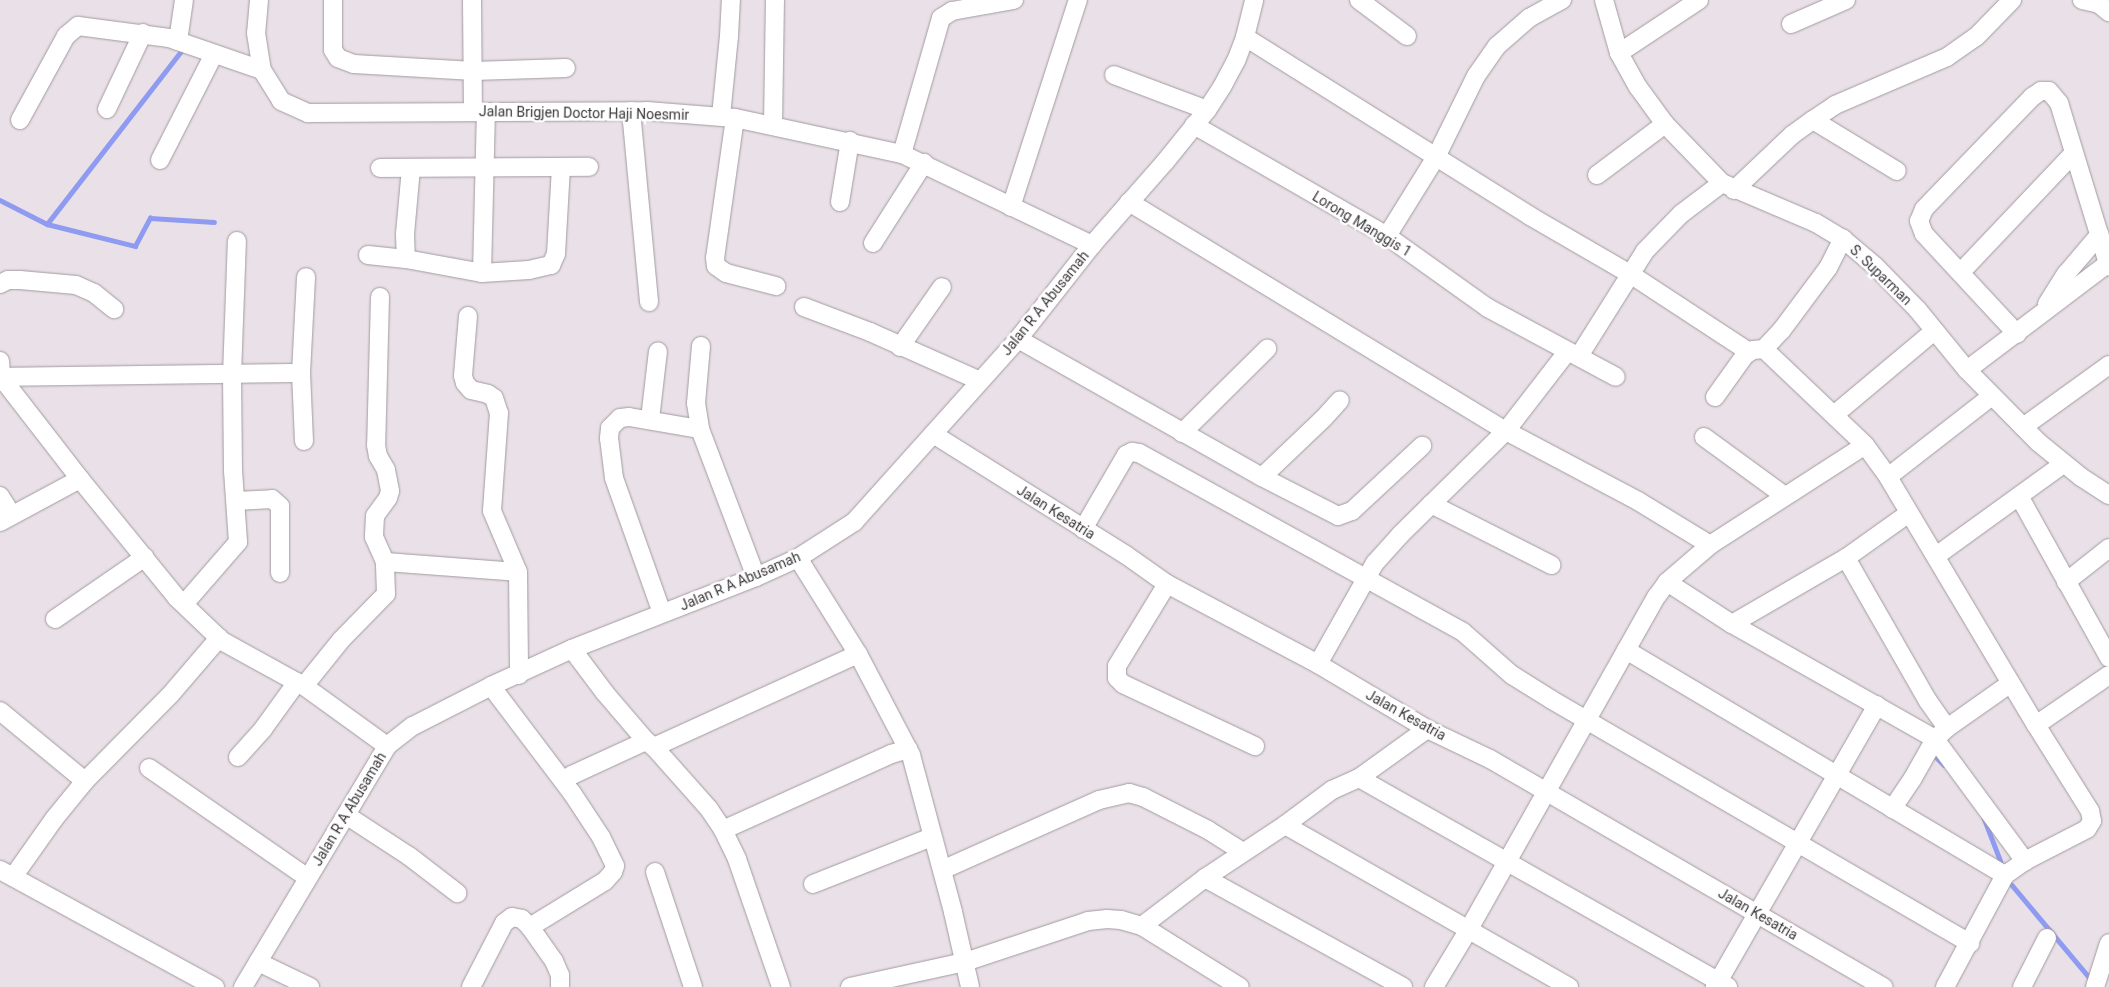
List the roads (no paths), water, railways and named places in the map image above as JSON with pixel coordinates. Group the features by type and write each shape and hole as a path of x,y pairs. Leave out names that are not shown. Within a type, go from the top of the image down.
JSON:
{"street":[{"path":"178,41 184,0"},
{"name":"Jalan Brigjen Doctor Haji Noesmir","path":"259,0 256,33 262,70 281,101 308,113 631,111 728,117 850,141 902,154 1092,245"},
{"path":"333,0 333,50 338,58 354,64 474,71 566,68"},
{"path":"472,0 474,71 480,112 484,168 482,274"},
{"path":"731,0 728,117 715,258 716,266 726,274 776,286"},
{"path":"773,125 775,0"},
{"path":"902,154 941,18 952,11 1014,0"},
{"path":"1011,207 1078,0"},
{"name":"Jalan R A Abusamah","path":"243,987 387,746 413,726 491,686 519,675 572,649 756,577 798,558 854,522 1018,339 1092,245 1207,110 1222,87 1245,37 1254,0"},
{"path":"1359,0 1406,36"},
{"path":"1387,236 1436,157 1476,76 1497,46 1529,18 1562,0"},
{"name":"S. Suparman","path":"1604,0 1619,53 1638,87 1665,124 1728,186 1816,223 1843,240 1875,266 1968,370 2023,427 2063,464 2107,492"},
{"path":"1619,53 1699,0"},
{"path":"1790,24 1846,0"},
{"path":"1318,664 1375,563 1431,504 1506,431 1573,354 1661,233 1681,214 1728,186 1792,135 1835,105 1947,57 1976,37 2012,0"},
{"path":"2089,0 2109,12"},
{"path":"20,120 66,36 78,26 143,33 178,41 262,70"},
{"path":"107,109 143,33"},
{"path":"1245,37 1530,216 1757,350 1834,414 1865,445 1909,512 2011,684 2090,811 2092,821 2087,829 2025,861 2004,876 1945,987"},
{"path":"160,160 214,54"},
{"path":"1114,75 1207,110"},
{"path":"1968,370 2017,334 2108,265 2100,234 2056,97 2049,91 2036,94 1921,215 1919,220 1924,234 2017,334"},
{"path":"631,111 649,302"},
{"path":"1813,120 1896,172"},
{"path":"1597,175 1665,124"},
{"name":"Lorong Manggis 1","path":"1194,125 1387,236 1488,308 1616,377"},
{"path":"840,202 850,141"},
{"path":"1961,272 2074,153"},
{"path":"873,243 924,163"},
{"path":"368,255 406,259 482,274 530,270 551,265 556,254 561,167"},
{"path":"380,168 589,167"},
{"path":"406,259 405,234 411,168"},
{"path":"1129,202 1506,431 1638,501 1710,545"},
{"path":"2039,317 2066,274 2100,234"},
{"path":"1715,397 1806,299 1828,268 1843,240"},
{"path":"185,603 238,542 232,375 237,242"},
{"path":"304,441 301,373 306,277"},
{"path":"0,284 14,280 46,280 76,285 94,293 114,309"},
{"path":"900,347 942,287"},
{"path":"238,757 301,684 386,594 385,562 374,537 375,516 388,498 390,491 390,481 378,456 376,445 380,297"},
{"path":"804,307 870,332 980,382"},
{"path":"468,316 464,376 471,390 488,394 494,398 499,413 492,511 518,572 519,675"},
{"path":"1834,414 1934,331"},
{"path":"1018,339 1182,433 1331,514 1343,516 1352,512 1422,446"},
{"path":"701,346 696,403 700,429 756,577"},
{"path":"1182,433 1267,350"},
{"path":"650,419 658,351"},
{"path":"2023,427 2109,365"},
{"path":"0,372 232,375 301,373"},
{"path":"0,372 80,479 177,598 185,603 219,638 243,654 301,684 387,746"},
{"path":"1893,473 1992,396"},
{"path":"1262,477 1323,419 1340,400"},
{"path":"662,613 614,478 609,438 612,424 620,418 650,419 700,429"},
{"name":"Jalan Kesatria","path":"933,434 1167,584 1318,664 1427,729 1490,759 1547,791 1884,987"},
{"path":"1704,437 1785,496"},
{"path":"1434,987 1469,929 1657,596 1667,582 1710,545 1865,445"},
{"path":"1083,529 1126,456 1136,452 1463,632 1512,675 1970,942"},
{"path":"1936,556 2063,464"},
{"path":"0,496 6,519 80,479"},
{"path":"2019,496 2109,658"},
{"path":"236,501 272,499 280,506 280,574"},
{"path":"1431,504 1552,565"},
{"path":"1732,624 1846,558 1909,512"},
{"path":"2066,582 2109,548"},
{"path":"55,619 145,557"},
{"path":"798,558 858,654 908,748 942,870 970,987"},
{"path":"1846,558 1928,701 1941,733 2025,861"},
{"path":"385,562 518,572"},
{"path":"1667,582 1732,624 1877,705 1941,733"},
{"path":"1167,584 1117,666 1118,678 1123,684 1256,746"},
{"path":"215,987 6,873 86,782 171,694 219,638"},
{"path":"572,649 605,693 709,808 723,830 737,859 781,987"},
{"path":"1626,650 1838,775 2004,876"},
{"path":"563,781 572,774 650,744 858,654"},
{"path":"2036,725 2109,675"},
{"path":"1892,808 1941,733 2011,684"},
{"path":"491,686 563,781 601,837 614,866 613,872 605,880 530,927"},
{"path":"1359,778 1720,985 1758,914 1877,705"},
{"path":"0,710 86,782"},
{"path":"1142,926 1242,852 1285,826 1332,790 1359,778 1427,729"},
{"path":"723,830 908,748"},
{"path":"149,768 308,878"},
{"path":"942,870 1099,800 1129,793 1143,797 1208,830 1242,852"},
{"path":"346,815 409,856 457,893"},
{"path":"1285,826 1569,987"},
{"path":"813,884 932,837"},
{"path":"655,872 694,987"},
{"path":"1205,878 1402,987"},
{"path":"471,987 504,923 512,917 518,917 530,927 558,970 561,981 560,987"},
{"path":"850,987 965,962 1088,921 1121,920 1142,926 1240,987"},
{"path":"2022,987 2047,938"},
{"path":"2100,984 2109,942"},
{"path":"258,962 310,987"}],"waterway":[{"path":"47,224 181,51"},
{"path":"0,200 47,224 135,246 150,218 214,222"},
{"path":"1932,753 1944,765"},
{"path":"1984,818 2001,862"},
{"path":"2012,885 2093,982"}]}
